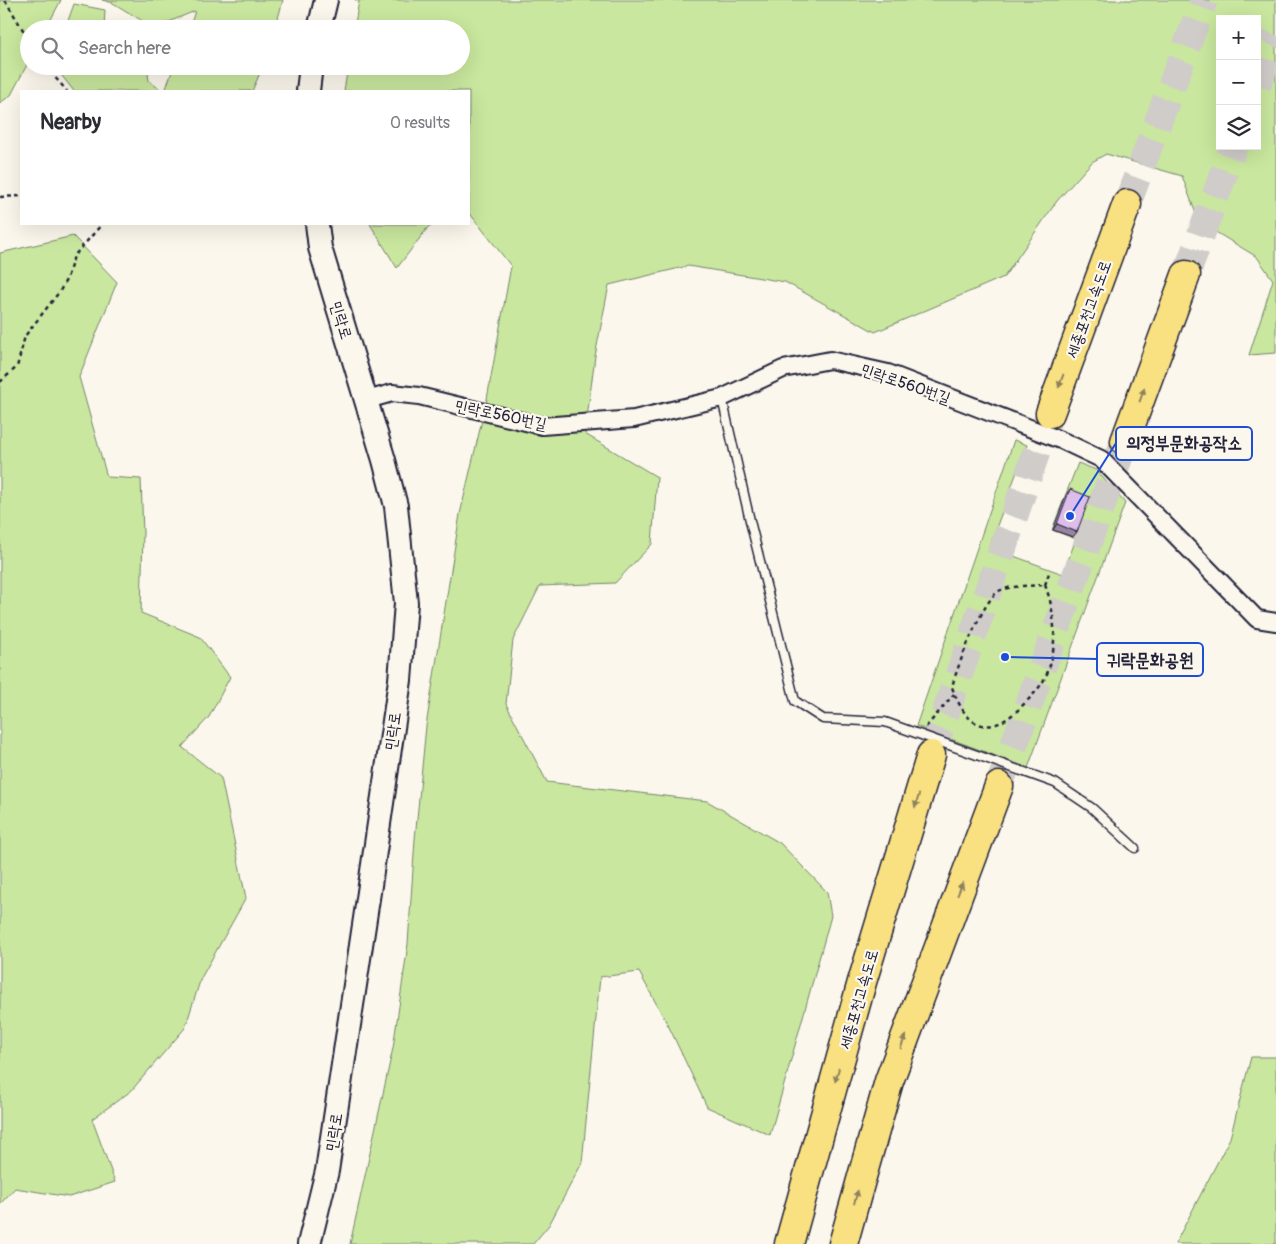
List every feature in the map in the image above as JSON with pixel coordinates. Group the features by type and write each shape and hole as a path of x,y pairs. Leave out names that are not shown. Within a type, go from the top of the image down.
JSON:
{"highway":[{"name":"세종포천고속도로","path":"1050,413 1127,204"},
{"path":"1125,441 1186,275"},
{"name":"세종포천고속도로","path":"789,1244 926,744"},
{"path":"843,1244 889,1081 999,786"}],"main road":[{"path":"320,20 326,0"},
{"path":"308,90 310,75"},
{"name":"민락로","path":"309,1244 327,1171 400,680 406,603 396,506 367,400 320,248 317,225"}],"street":[{"name":"민락로560번길","path":"367,400 392,393 419,396 542,426 634,419 722,398 783,369 830,360 888,373 1044,434 1101,459 1257,619 1276,622"}],"lane":[{"path":"722,398 751,526 795,701 824,719 885,722 926,744 1054,783 1092,808 1135,848"}],"path":[{"path":"5,0 20,25"},
{"path":"53,75 67,90"},
{"path":"0,197 20,196"},
{"path":"0,382 17,367 25,336 60,292 74,256 101,225"},
{"path":"1045,585 1000,590 990,598 982,612 952,687 954,694 968,715 979,725 991,728 1009,719 1039,689 1048,671 1053,649 1053,606 1045,585 1050,570"},
{"path":"926,744 954,694"}],"green space":[{"path":"0,0 61,0 51,20 20,20 20,75 22,75 11,95 0,103"},
{"path":"102,0 283,0 277,20 192,20 195,11 173,20 141,20 113,3"},
{"path":"355,0 1276,0 1276,353 1249,355 1273,280 1257,257 1199,222 1182,176 1106,154 1092,162 1057,201 1004,277 875,332 785,282 688,266 609,285 595,356 585,434 657,477 652,544 615,583 540,586 513,640 506,704 547,782 707,801 780,843 827,892 831,916 770,1135 707,1107 669,1027 639,972 600,977 582,1163 549,1225 533,1244 350,1244 393,1048 408,944 415,839 426,726 460,514 487,399 511,266 470,215 470,90 344,90 347,75 470,75 470,20 356,20 359,1"},
{"path":"74,4 105,10 104,20 68,20"},
{"path":"61,75 148,75 149,81 160,89 160,90 73,90"},
{"path":"171,75 259,75 252,90 165,90"},
{"path":"371,225 432,225 429,226 397,268"},
{"path":"73,236 117,282 79,377 107,477 141,479 143,533 141,613 200,637 230,677 209,717 182,747 221,778 246,898 201,978 185,1028 131,1091 92,1119 115,1182 69,1197 15,1188 0,1204 0,253"},
{"path":"1014,440 1027,445 989,547 1063,574 1076,539 1052,530 1078,463 1096,470 1125,503 1028,768 916,726"},
{"path":"1251,1057 1276,1057 1276,1244 1175,1244 1230,1138"}],"building":[{"path":"1070,489 1090,497 1077,532 1057,524"}],"tunnel":[{"path":"1127,204 1204,0"},
{"path":"1261,74 1276,35"},
{"path":"1186,275 1233,150"},
{"path":"931,755 1050,413"},
{"path":"999,786 1125,441"}],"place":[{"name":"의정부문화공작소","path":"1070,516"},
{"name":"귀락문화공원","path":"1005,657"}]}
